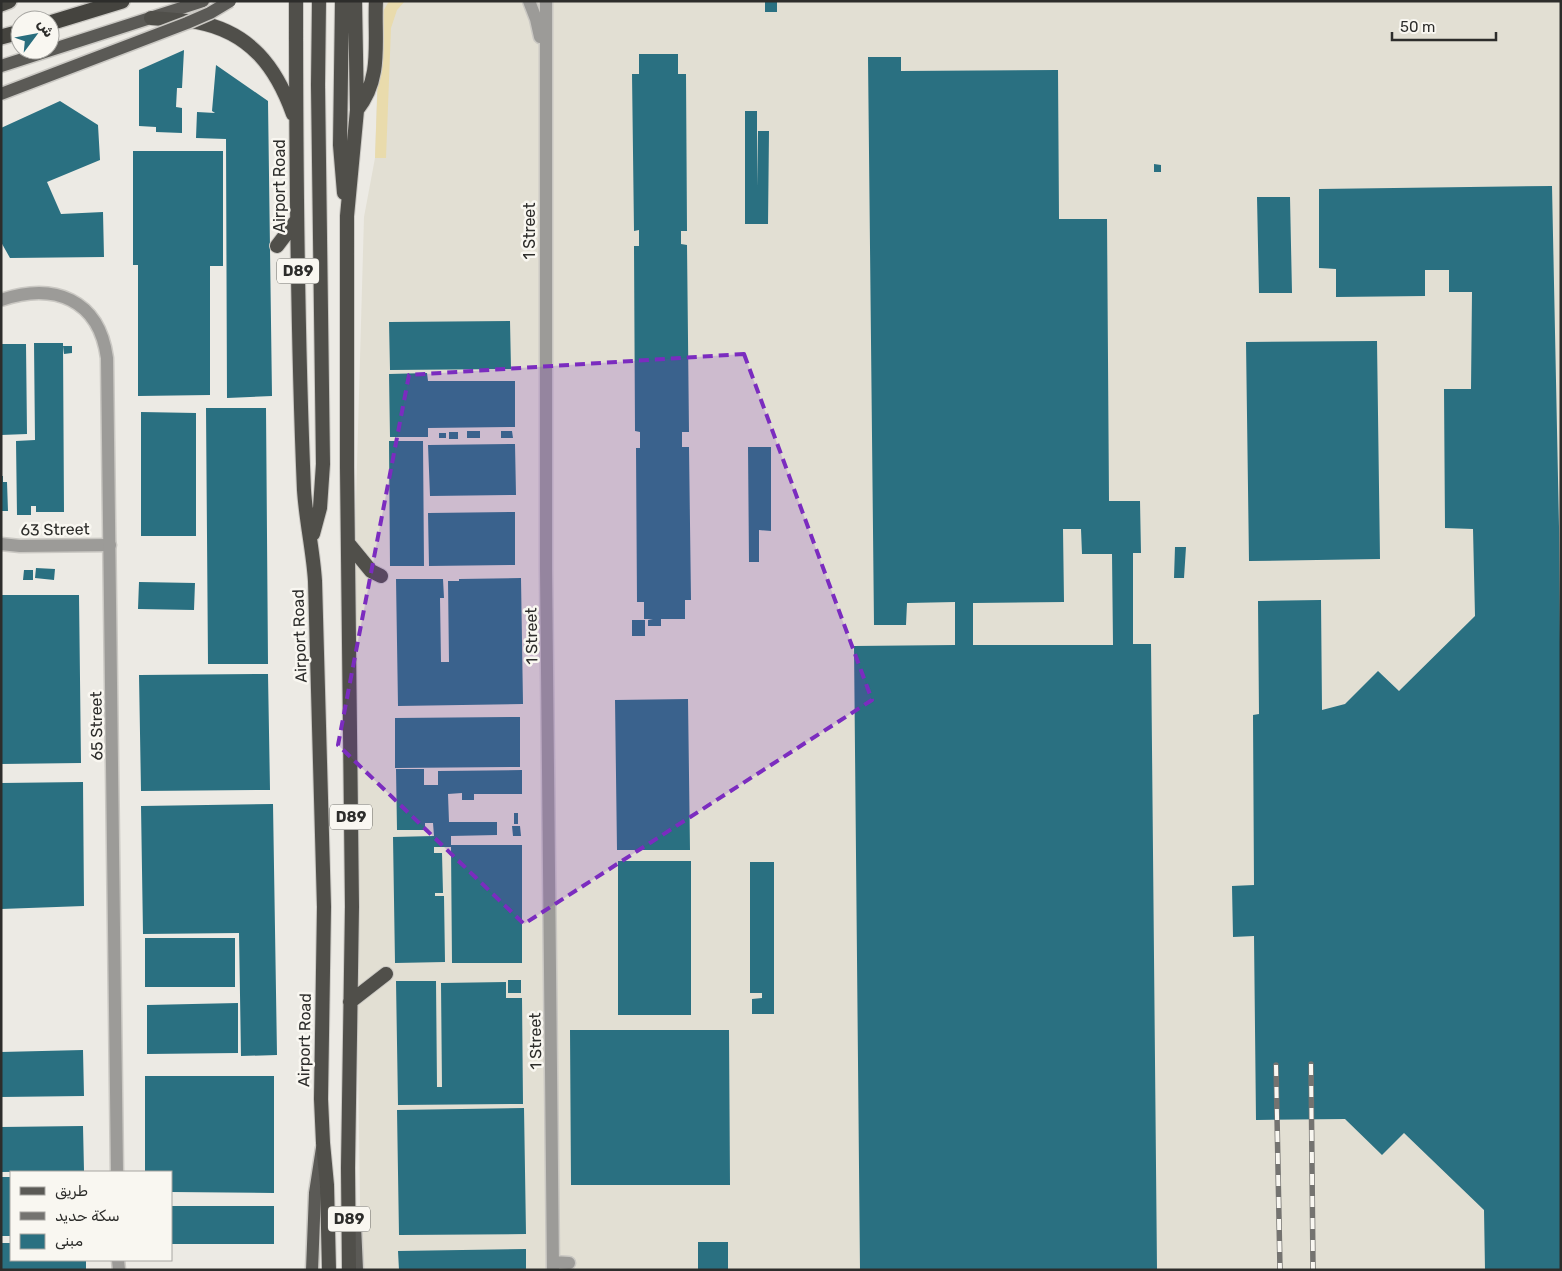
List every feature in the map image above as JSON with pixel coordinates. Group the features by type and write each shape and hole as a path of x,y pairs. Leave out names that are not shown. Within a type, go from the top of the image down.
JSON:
{"highway":[{"path":"1,4 9,1"},
{"path":"60,20 122,1"},
{"name":"Airport Road","path":"296,1 296,221 304,494 314,574 324,898 321,1062 329,1270"},
{"path":"311,540 320,508 322,484 318,85 319,1"},
{"path":"342,1 340,145 347,216"},
{"name":"D89","path":"349,1270 348,1168 352,906 347,216 357,110 355,1"},
{"path":"357,110 370,89 374,76 376,7"},
{"path":"151,18 210,25 238,37 252,47 272,70 296,122"},
{"path":"277,246 296,221"},
{"path":"348,543 371,571 381,576"},
{"path":"350,1002 386,974"}],"main road":[{"path":"1,66 203,1"},
{"path":"1,94 187,23 210,13 230,1"},
{"path":"312,1270 315,1193 323,1143"},
{"path":"348,1168 354,1209 357,1270"}],"street":[{"path":"376,7 384,1"},
{"path":"529,1 536,19 545,61"},
{"name":"1 Street","path":"546,1 546,579 553,1266"},
{"name":"65 Street","path":"1,300 33,293 65,297 88,312 98,325 104,341 110,545 117,1171"},
{"name":"63 Street","path":"1,544 20,546 110,545"},
{"path":"553,1266 569,1262"}],"highlighted area":[{"path":"744,354 872,700 524,924 338,745 409,375"}],"shaded area":[{"path":"380,1 1561,1 1561,1270 363,1270 358,1060 354,572 364,217 375,158"},
{"path":"389,1 405,1 397,10 391,28 386,158 375,158 380,17"}],"building":[{"path":"765,1 777,1 777,12 765,12"},
{"path":"184,50 182,88 177,88 176,107 182,108 182,133 156,132 156,127 139,126 139,70"},
{"path":"639,54 678,54 678,74 686,74 687,231 681,231 681,244 687,245 689,432 682,432 682,447 689,447 691,600 685,600 685,619 661,619 661,626 648,626 648,620 653,619 644,619 644,602 637,602 636,448 640,448 640,432 635,431 634,246 639,246 639,230 634,231 632,74 639,74"},
{"path":"868,57 901,57 901,71 1058,70 1059,219 1107,219 1109,501 1140,501 1141,553 1133,553 1133,644 1151,644 1157,1270 860,1270 854,646 955,645 955,602 907,603 906,625 874,625","holes":["1063,529 1081,529 1082,554 1112,554 1113,645 973,645 973,603 1064,602"]},
{"path":"216,65 268,101 272,396 227,398 226,139 196,138 197,112 215,113 212,111"},
{"path":"60,101 98,125 100,160 47,182 61,214 103,212 104,257 10,258 1,242 1,128"},
{"path":"745,111 757,111 757,187 758,131 769,131 768,224 745,224"},
{"path":"133,151 223,151 223,266 210,266 210,395 138,396 138,265 133,265"},
{"path":"1154,164 1161,165 1161,172 1154,172"},
{"path":"1552,186 1559,527 1561,759 1561,1270 1485,1270 1484,1210 1404,1133 1382,1155 1345,1119 1256,1120 1254,936 1233,937 1232,886 1254,885 1253,715 1259,714 1258,601 1321,600 1322,710 1345,704 1378,671 1399,691 1475,616 1473,529 1445,528 1444,389 1471,389 1472,292 1449,292 1449,270 1425,270 1425,296 1336,297 1336,269 1319,268 1319,189"},
{"path":"1257,197 1290,197 1292,293 1259,293"},
{"path":"510,321 511,369 390,370 389,322"},
{"path":"1377,341 1380,559 1249,561 1246,342"},
{"path":"34,343 63,343 64,512 36,512 36,506 31,506 31,515 17,515 16,441 35,440"},
{"path":"1,344 26,344 27,434 1,435"},
{"path":"63,346 72,346 72,353 64,354"},
{"path":"427,373 428,381 515,381 515,427 428,428 428,437 390,437 389,374"},
{"path":"206,408 266,408 268,664 208,664"},
{"path":"141,412 196,413 196,536 141,536"},
{"path":"467,431 480,431 480,438 467,438"},
{"path":"501,431 512,431 513,438 501,438"},
{"path":"449,432 458,432 458,439 449,439"},
{"path":"439,433 446,433 446,438 439,438"},
{"path":"389,441 423,441 424,566 390,566"},
{"path":"515,444 516,495 430,496 428,445"},
{"path":"748,447 771,447 771,531 759,530 759,562 749,562"},
{"path":"1,476 3,476 3,482 7,482 8,511 1,511"},
{"path":"515,512 515,565 429,566 428,513"},
{"path":"1175,547 1186,547 1184,578 1174,578"},
{"path":"36,568 55,569 54,580 35,578"},
{"path":"24,570 33,570 33,580 23,580"},
{"path":"521,578 523,704 398,706 396,579 443,579 444,598 440,598 441,662 449,662 448,581 459,581 459,579"},
{"path":"139,582 195,583 194,610 138,609"},
{"path":"1,595 79,595 81,763 1,764"},
{"path":"632,620 645,620 645,636 632,636"},
{"path":"268,674 270,790 141,791 139,675"},
{"path":"688,699 690,850 617,850 615,700"},
{"path":"520,717 520,767 395,768 395,718"},
{"path":"396,769 424,769 424,785 438,785 438,771 522,770 522,794 474,794 474,800 462,800 462,793 448,794 449,822 497,822 497,835 451,836 451,845 522,845 522,963 452,963 451,847 434,847 434,853 442,853 443,893 435,893 435,896 444,896 445,962 395,963 393,837 434,836 433,823 425,823 425,830 397,830"},
{"path":"83,782 84,906 1,909 1,783"},
{"path":"273,804 277,1055 241,1056 239,933 143,934 141,806"},
{"path":"514,813 518,813 518,824 514,824"},
{"path":"512,826 520,826 521,836 513,836"},
{"path":"618,861 691,861 691,1015 618,1015"},
{"path":"750,862 774,862 774,1014 752,1014 752,999 762,998 762,993 750,993"},
{"path":"145,938 235,938 235,987 145,987"},
{"path":"508,980 521,980 521,993 508,993"},
{"path":"396,981 436,981 437,1087 442,1087 441,983 506,982 506,998 522,998 523,1104 398,1105"},
{"path":"238,1003 238,1053 147,1054 147,1005"},
{"path":"570,1030 729,1030 730,1185 571,1185"},
{"path":"83,1050 84,1096 1,1097 1,1052"},
{"path":"145,1076 274,1076 274,1193 172,1192 172,1171 145,1171"},
{"path":"524,1108 526,1234 399,1235 397,1110"},
{"path":"83,1126 84,1171 1,1172 1,1127"},
{"path":"1,1177 10,1177 10,1236 1,1236"},
{"path":"172,1206 274,1206 274,1244 172,1244"},
{"path":"698,1242 728,1242 728,1270 698,1270"},
{"path":"1,1243 10,1243 10,1261 86,1261 86,1270 1,1270"},
{"path":"526,1249 526,1270 399,1270 398,1251"}],"railway":[{"path":"1311,1064 1313,1270"},
{"path":"1276,1065 1280,1270"}]}
